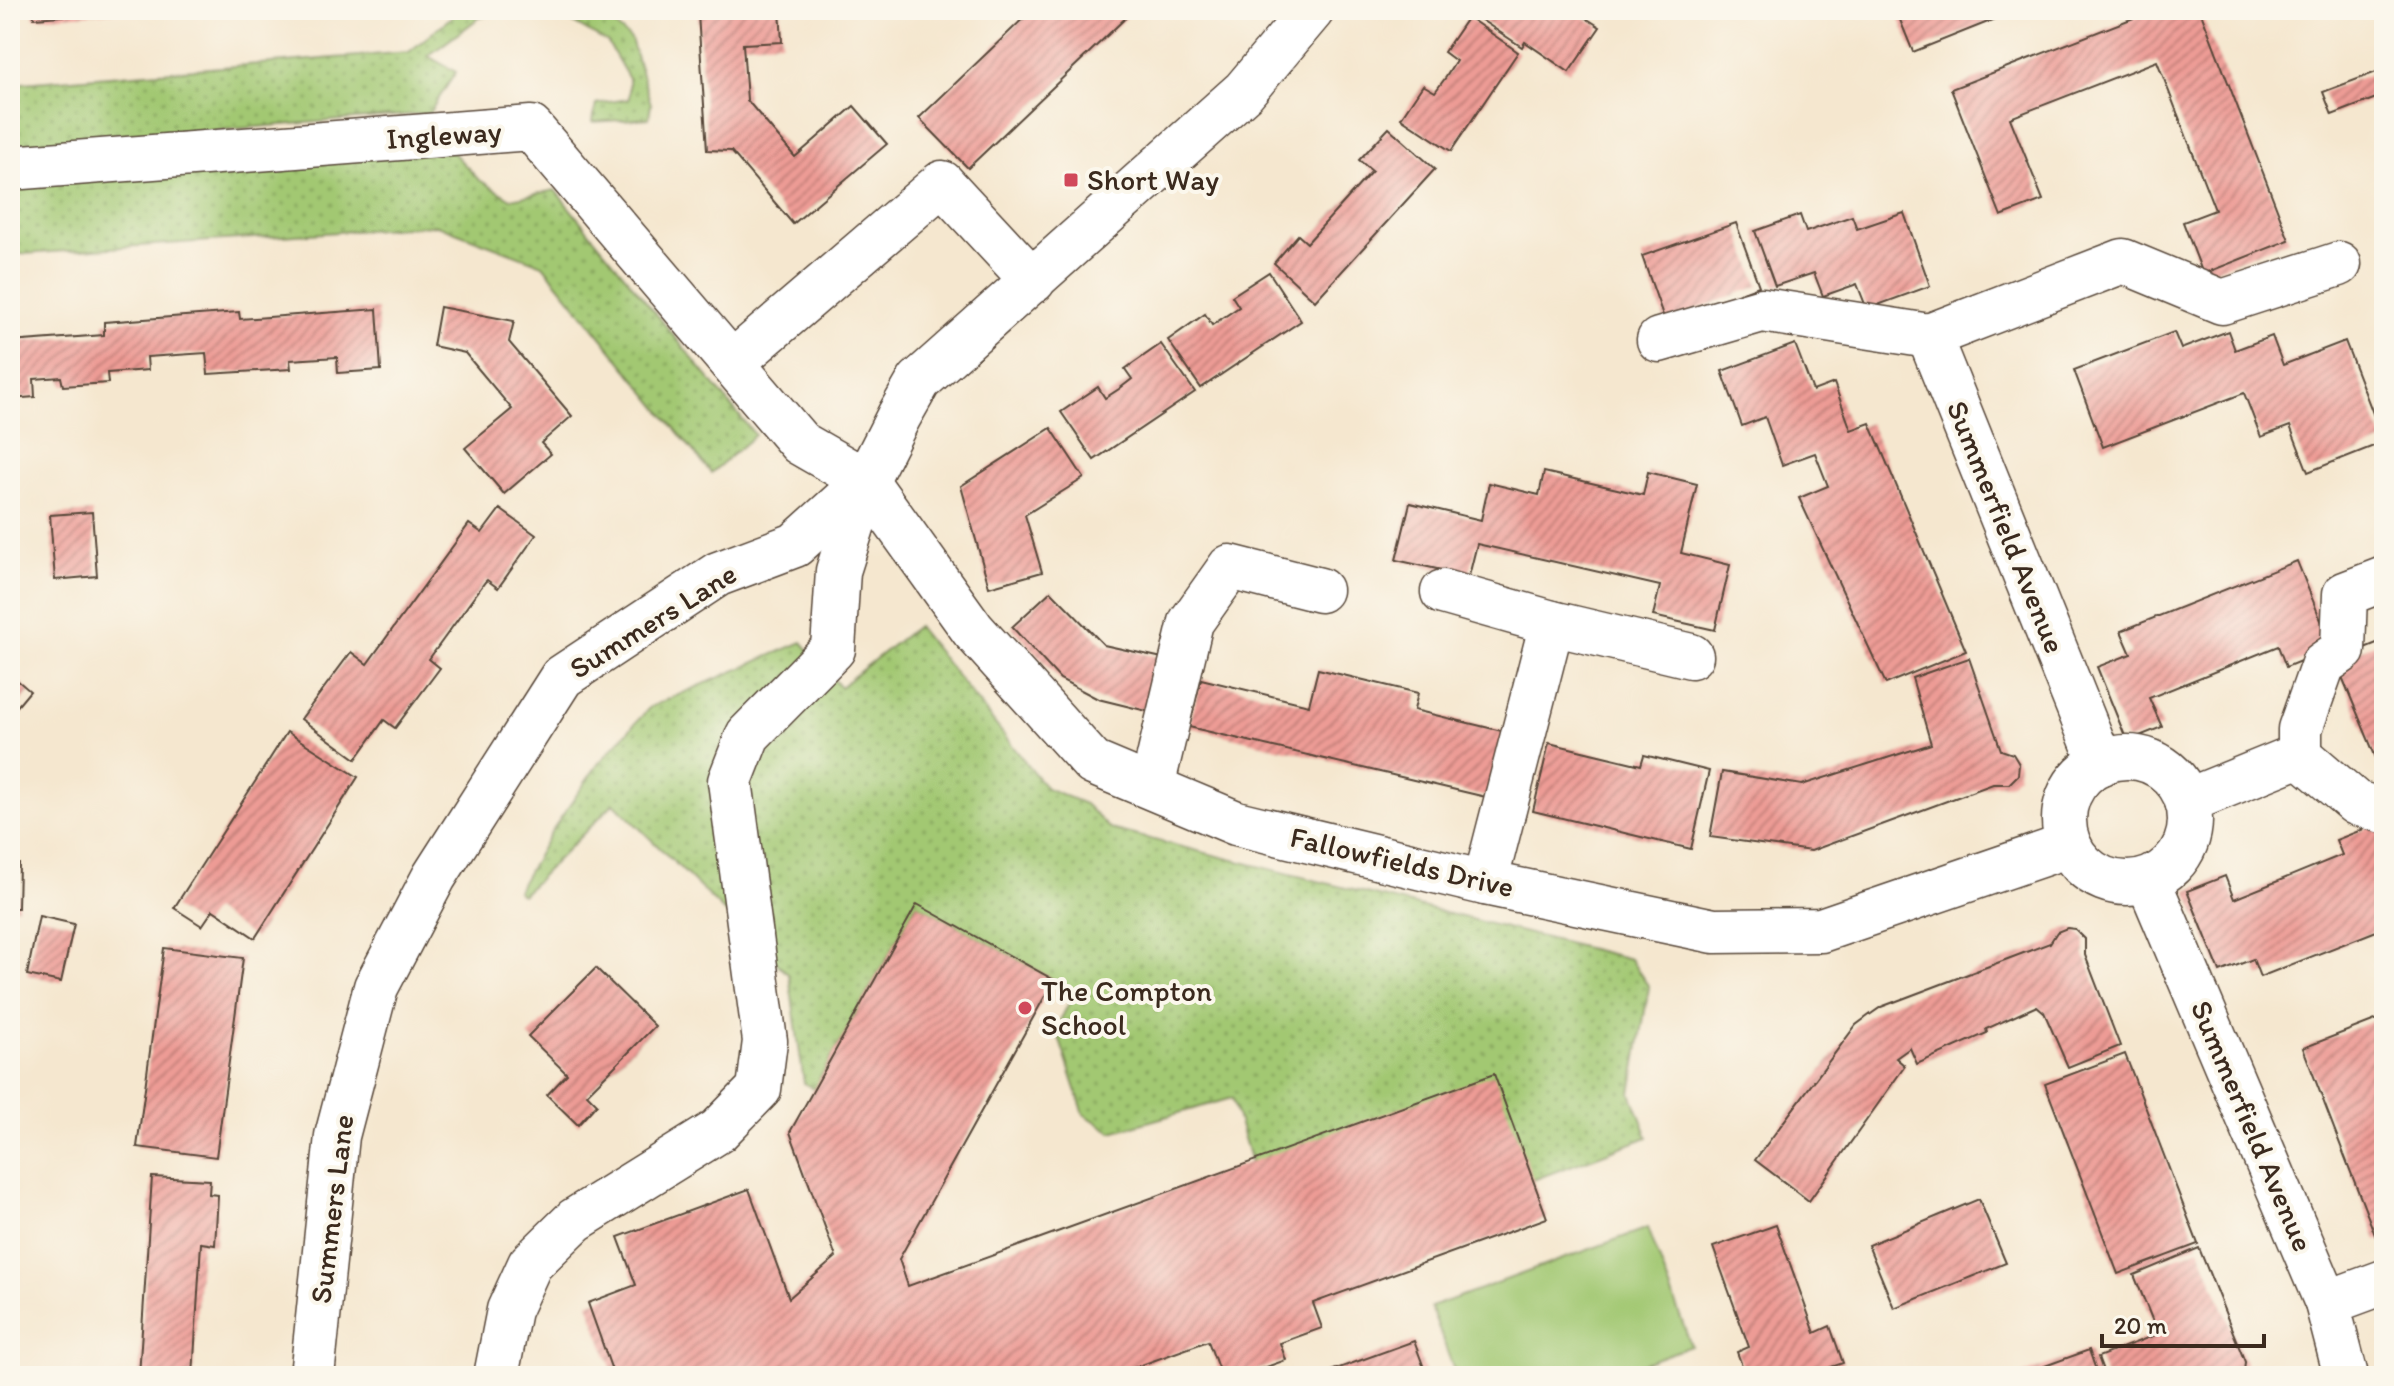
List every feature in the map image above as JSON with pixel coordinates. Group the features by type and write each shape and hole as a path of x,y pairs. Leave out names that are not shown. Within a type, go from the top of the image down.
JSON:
{"street":[{"name":"Summers Lane","path":"312,1376 337,1136 376,987 434,877 562,677 718,574 795,545 866,481 919,381 1244,91 1312,10"},
{"name":"Ingleway","path":"10,168 531,128 800,443 866,481"},
{"path":"732,363 942,183 1033,281"},
{"path":"1659,340 1762,310 1929,336 2123,261 2222,302 2339,264"},
{"name":"Summerfield Avenue","path":"1929,336 2101,763"},
{"path":"496,1376 509,1310 530,1264 575,1220 718,1131 759,1089 765,1041 730,781 748,735 833,649 838,571 866,481"},
{"name":"Fallowfields Drive","path":"866,481 973,630 1093,763 1236,823 1485,883 1714,931 1821,930 2069,845"},
{"path":"1152,787 1191,622 1230,567 1320,590"},
{"path":"2187,801 2300,742 2323,664 2343,650 2345,594 2384,579"},
{"path":"1443,592 1552,623 1691,656"},
{"path":"1485,883 1552,623"},
{"path":"2300,742 2356,803 2384,811"},
{"path":"2115,758 2146,759 2172,775 2181,786 2191,816 2184,848 2175,862 2148,880 2129,883 2111,881 2079,862 2069,845 2064,822 2068,797 2087,771 2101,763 2115,758"},
{"name":"Summerfield Avenue","path":"2148,880 2327,1303 2346,1376"},
{"path":"2327,1303 2384,1282"}],"green space":[{"path":"460,10 504,10 479,18 428,56 456,72 429,113 10,147 10,84 409,52"},
{"path":"533,10 597,10 631,39 651,104 649,118 593,122 596,104 629,99 629,79 608,43 558,14"},
{"path":"449,148 478,179 511,199 555,190 755,435 711,473 543,265 437,225 10,255 10,183"},
{"path":"917,626 1046,788 1085,804 1110,829 1630,959 1649,987 1631,1093 1648,1137 1533,1180 1251,1162 1232,1098 1112,1132 1084,1114 1056,1028 1075,992 917,904 814,1089 804,1083 789,975 614,803 522,895 517,891 551,832 598,764 650,707 802,642 840,687"},
{"path":"1648,1228 1691,1346 1609,1376 1456,1376 1431,1307"}],"building":[{"path":"33,10 117,10 117,12 34,18"},
{"path":"780,10 782,42 743,44 747,100 795,157 854,106 887,144 793,224 731,151 707,150 698,14"},
{"path":"1032,10 1134,10 968,168 919,118"},
{"path":"1473,10 1580,10 1578,13 1600,27 1569,72 1525,42 1522,47 1471,13"},
{"path":"1896,10 2018,10 1913,52"},
{"path":"2154,10 2200,10 2289,240 2203,274 2183,222 2215,210 2157,61 2010,118 2043,200 2001,216 1951,89"},
{"path":"1468,17 1518,52 1451,151 1401,118 1423,85 1435,92 1446,77 1456,61 1444,52"},
{"path":"2379,71 2384,82 2384,95 2332,115 2323,92"},
{"path":"1389,128 1435,169 1315,301 1274,263 1298,235 1307,243 1372,171 1359,160"},
{"path":"1904,213 1930,286 1867,309 1857,284 1823,296 1814,273 1775,286 1755,231 1800,215 1806,232 1852,216 1857,229"},
{"path":"1736,223 1759,286 1665,321 1642,256"},
{"path":"1269,272 1301,321 1201,388 1168,340 1205,314 1212,325 1239,307 1232,296"},
{"path":"440,307 514,321 509,342 572,416 541,443 551,454 504,494 465,448 512,409 465,353 433,346"},
{"path":"377,309 381,370 338,373 337,357 290,360 291,369 208,374 206,353 147,357 148,370 107,373 108,383 63,386 61,377 34,379 35,397 10,399 10,342 104,335 104,322 239,312 240,319"},
{"path":"2228,331 2235,350 2272,336 2283,365 2345,341 2384,442 2308,472 2290,426 2261,437 2244,393 2103,447 2074,370 2174,332 2181,349"},
{"path":"1161,344 1195,392 1094,460 1061,412 1098,387 1105,398 1119,389 1132,379 1125,369"},
{"path":"1795,344 1813,391 1834,383 1851,430 1870,423 1966,651 1886,684 1799,498 1828,486 1815,453 1782,465 1765,417 1742,426 1722,371"},
{"path":"1051,428 1084,478 1025,515 1042,572 989,587 961,486"},
{"path":"1544,472 1643,495 1648,472 1697,484 1681,553 1730,565 1715,630 1653,616 1660,586 1477,544 1469,576 1396,560 1410,503 1481,520 1489,483 1539,495"},
{"path":"500,509 536,535 498,588 487,580 485,582 429,659 440,668 395,728 384,720 356,759 301,719 351,652 367,664 469,524 482,533"},
{"path":"92,512 97,576 55,580 50,515"},
{"path":"2297,561 2332,648 2286,667 2278,646 2149,698 2162,727 2127,741 2097,667 2131,654 2121,631"},
{"path":"1051,591 1104,645 1176,661 1163,715 1098,699 1060,679 1012,627"},
{"path":"2384,640 2384,777 2335,660"},
{"path":"1969,658 2001,750 2013,754 2019,764 2018,775 2009,784 1993,784 1811,851 1710,837 1722,772 1802,785 1931,744 1912,678"},
{"path":"1318,669 1418,693 1414,710 1506,732 1490,798 1189,727 1201,679 1309,705"},
{"path":"10,674 30,691 10,715"},
{"path":"287,732 358,777 255,938 213,910 202,926 174,908"},
{"path":"1549,743 1641,765 1644,755 1709,771 1691,849 1533,811"},
{"path":"2384,821 2384,928 2260,977 2253,959 2220,972 2187,891 2225,876 2234,899 2342,855 2336,840"},
{"path":"10,864 19,864 18,908 10,908"},
{"path":"917,904 1054,980 899,1259 908,1286 1494,1074 1547,1218 1313,1303 1322,1328 1280,1343 1286,1360 1241,1376 1221,1376 1208,1341 1111,1376 614,1376 588,1303 636,1285 618,1237 749,1189 789,1298 836,1257 790,1132"},
{"path":"39,916 74,924 61,982 27,975"},
{"path":"2075,929 2085,939 2085,955 2120,1046 2068,1067 2044,1012 2037,1006 1986,1029 1987,1033 1917,1064 1910,1048 1896,1058 1905,1066 1809,1201 1755,1160 1856,1025 1868,1016 1881,1007 2050,943 2057,932"},
{"path":"164,948 243,958 216,1157 137,1147"},
{"path":"596,968 655,1026 587,1094 597,1104 578,1125 547,1095 567,1074 528,1036"},
{"path":"2383,1017 2384,1238 2377,1240 2303,1048"},
{"path":"2125,1054 2198,1244 2118,1274 2045,1084"},
{"path":"152,1177 210,1180 209,1194 218,1195 215,1245 201,1243 193,1376 139,1376"},
{"path":"1979,1199 2006,1263 1894,1308 1868,1245"},
{"path":"1776,1225 1815,1333 1830,1326 1843,1363 1806,1376 1746,1376 1737,1352 1749,1347 1713,1247"},
{"path":"2199,1248 2245,1362 2244,1372 2240,1376 2105,1376 2098,1357 2158,1334 2134,1275"},
{"path":"1414,1341 1427,1376 1317,1376"},
{"path":"2089,1350 2098,1376 2017,1376"}],"place":[{"name":"Short Way","path":"1071,180"},
{"name":"The Compton School","path":"1025,1008"}]}
